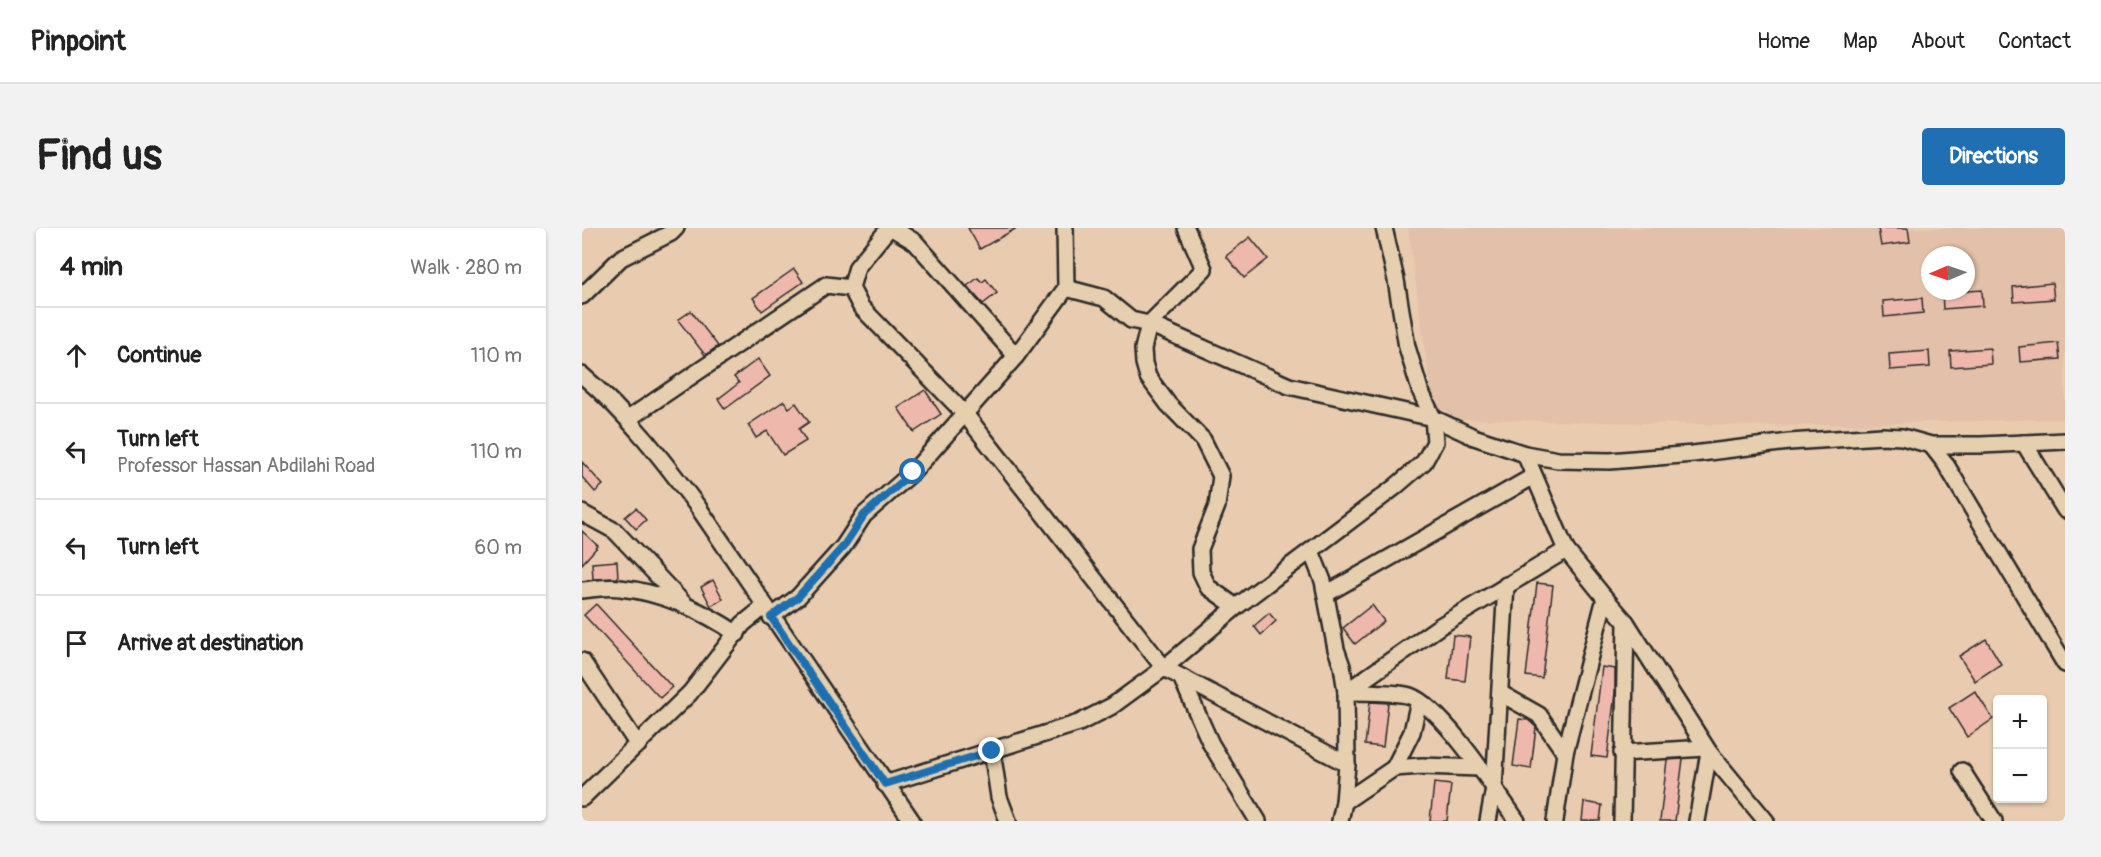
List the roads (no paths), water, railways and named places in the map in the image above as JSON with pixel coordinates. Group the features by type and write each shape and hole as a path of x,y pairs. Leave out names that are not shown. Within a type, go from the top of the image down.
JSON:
{"street":[{"path":"585,286 621,258 676,228"},
{"path":"1016,356 915,242 891,228 857,267 851,288 861,307 965,414 1164,668 1347,764"},
{"path":"582,798 690,693 743,624 798,597 843,547 864,515 913,472 1016,356 1066,288 1065,228"},
{"path":"1186,228 1204,269 1149,324 1143,349 1144,363 1148,377 1168,404 1203,440 1221,476 1217,506 1200,549 1201,572 1208,587 1236,607"},
{"path":"885,784 1079,723 1112,706 1164,668 1236,607 1395,487 1424,462 1435,442 1433,418 1420,390 1407,347 1396,280 1384,228"},
{"path":"628,419 826,285 851,288"},
{"path":"1066,288 1104,298 1131,320 1149,324 1289,386 1433,418 1474,437 1525,454 1558,460 1610,461 1790,442 1882,436 1902,437 1931,445 2065,441"},
{"path":"582,375 604,393 628,419 692,499 912,821"},
{"path":"2024,443 2065,510"},
{"path":"1931,445 1945,463 2065,664"},
{"path":"1525,454 1566,550 1626,622 1708,750 1766,821"},
{"path":"1326,594 1534,476"},
{"path":"582,513 615,531 687,607"},
{"path":"1346,692 1440,626 1566,550"},
{"path":"1311,551 1326,594 1346,692 1347,764 1340,821"},
{"path":"1488,821 1494,788 1506,585"},
{"path":"582,590 618,587 649,593 716,619 737,634"},
{"path":"1556,821 1565,753 1605,598"},
{"path":"1622,821 1626,622"},
{"path":"582,661 638,745"},
{"path":"1181,677 1211,744 1258,821"},
{"path":"1346,692 1409,695 1429,707 1451,730 1517,821"},
{"path":"1500,693 1539,715 1565,753"},
{"path":"1344,802 1394,768 1412,732 1419,701"},
{"path":"1622,753 1708,750"},
{"path":"1697,821 1708,750"},
{"path":"992,751 999,797 1008,821"},
{"path":"1394,768 1422,766 1479,768"},
{"path":"1962,771 1994,821"}]}
